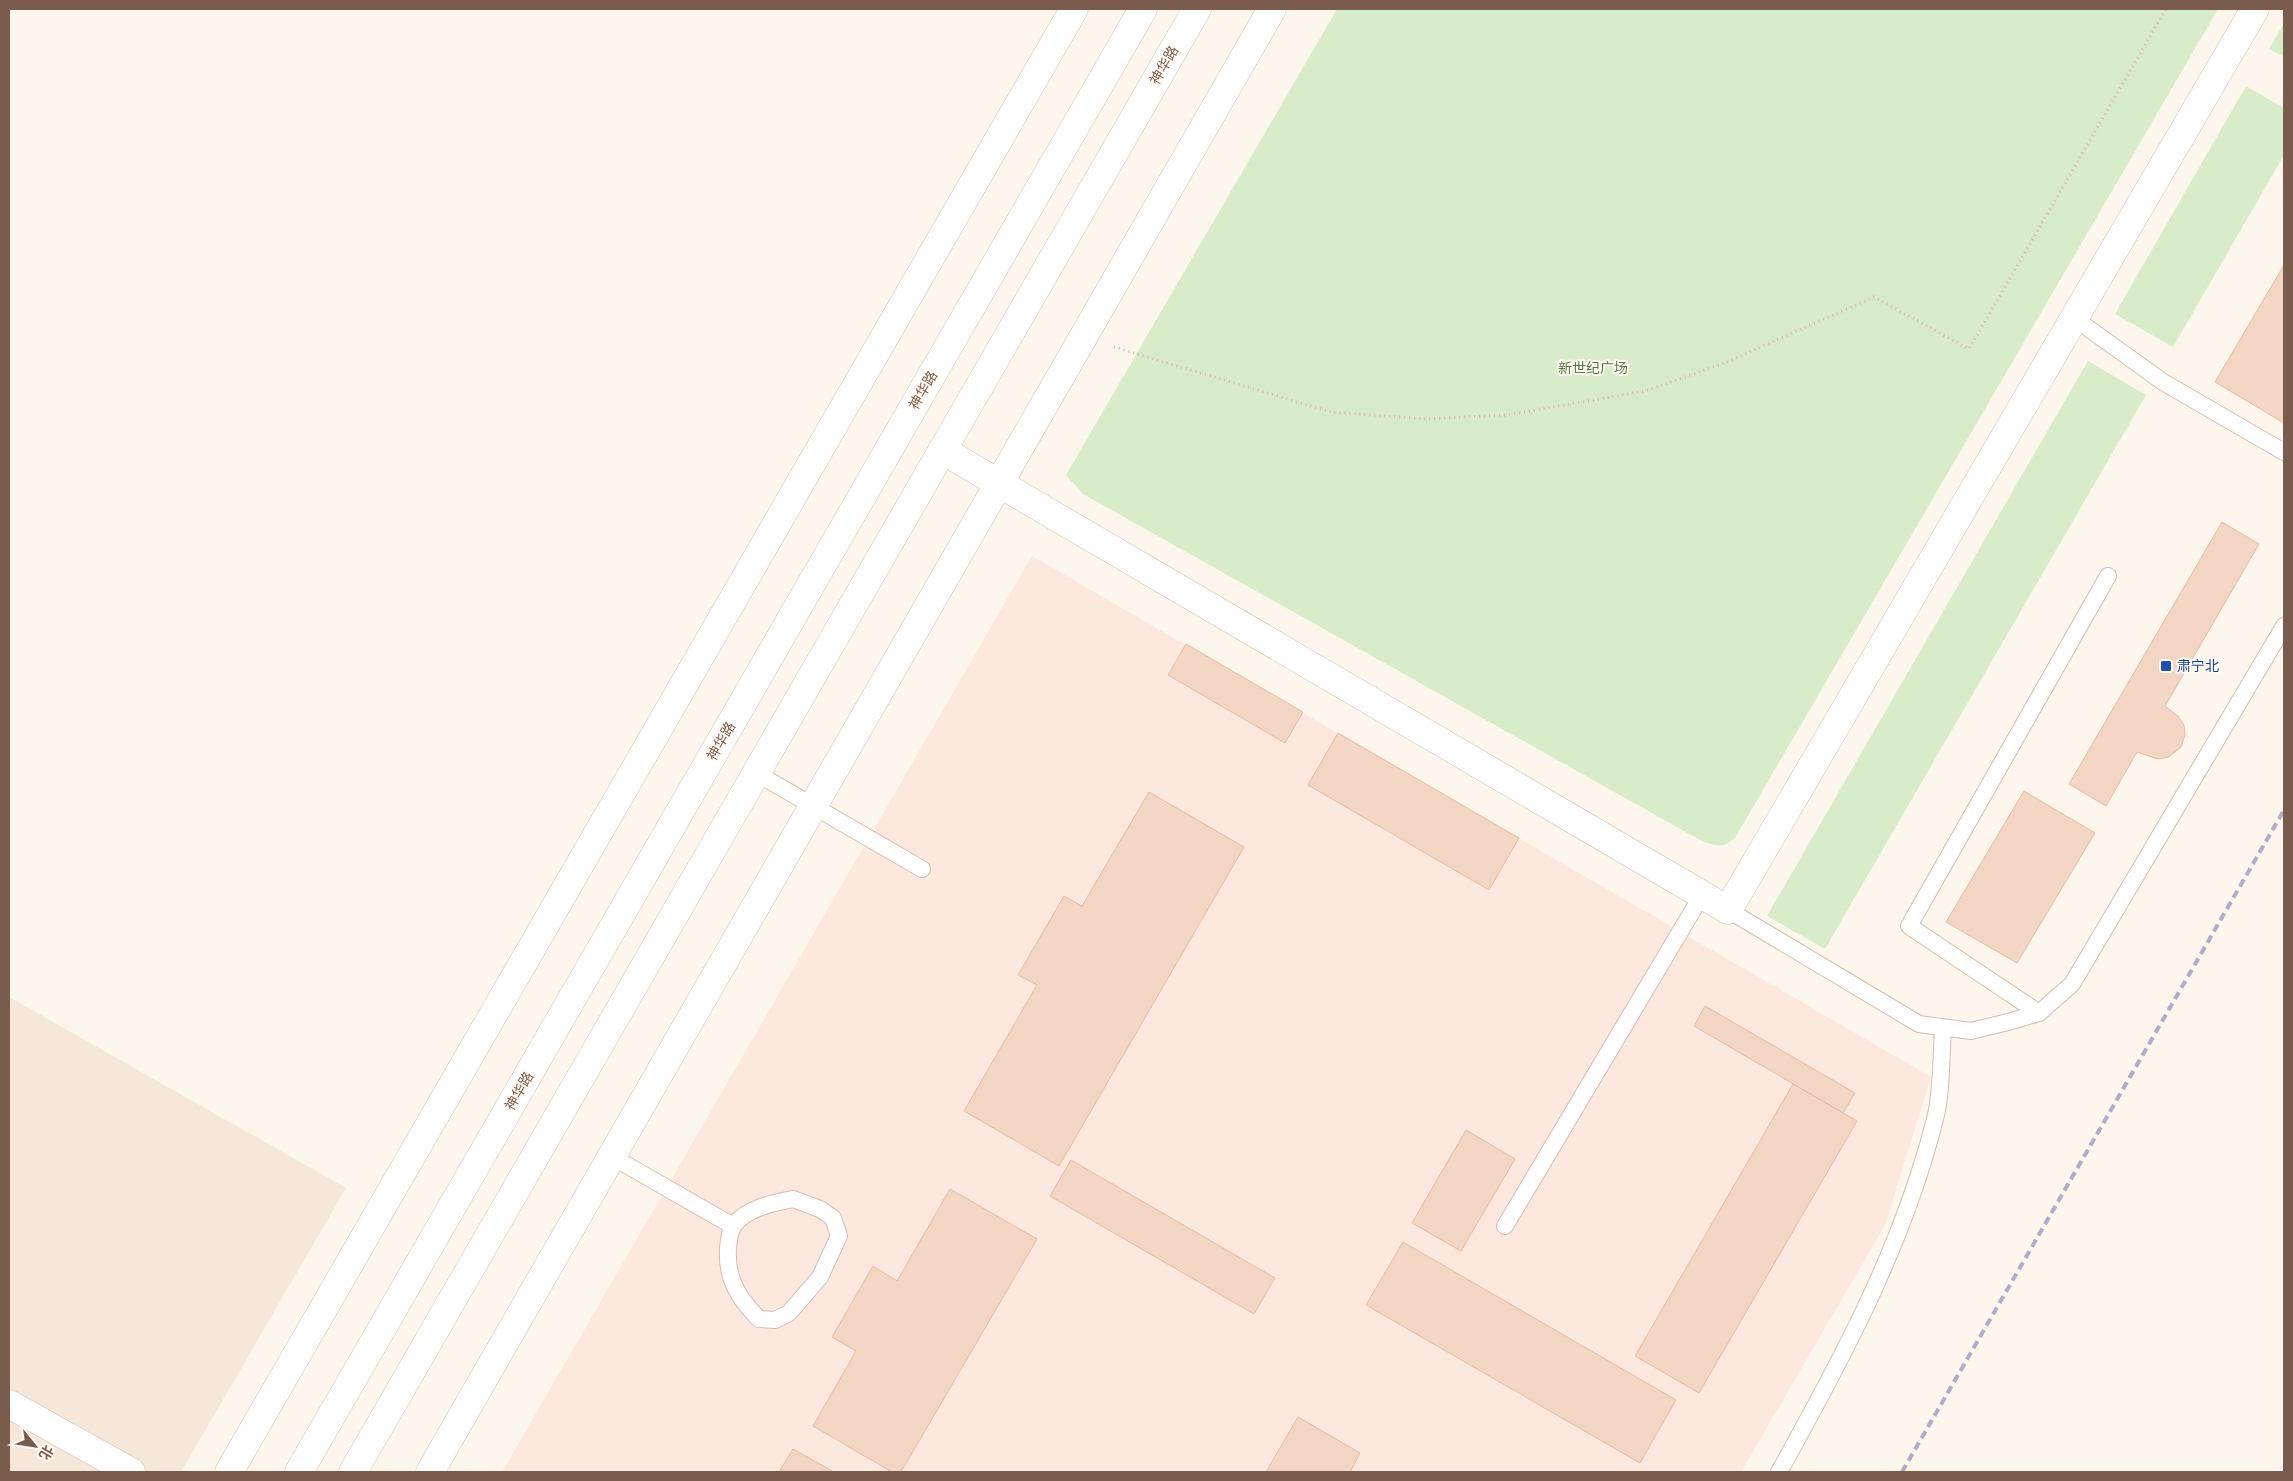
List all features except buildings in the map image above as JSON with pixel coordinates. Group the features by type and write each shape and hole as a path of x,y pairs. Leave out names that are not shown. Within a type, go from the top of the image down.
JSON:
{"street":[{"path":"229,1472 1074,9"},
{"name":"神华路","path":"299,1472 1143,9"},
{"name":"神华路","path":"353,1472 1196,9"},
{"path":"430,1472 1272,9"},
{"path":"942,450 1728,910 2256,9"},
{"path":"9,1404 131,1472"}],"lane":[{"path":"2074,318 2164,382 2284,452"},
{"path":"2039,1013 1909,926 2108,576"},
{"path":"1728,910 1919,1024 1970,1031 2039,1013 2072,984 2284,626"},
{"path":"756,772 922,869"},
{"path":"1505,1226 1702,894"},
{"path":"1779,1472 1840,1361 1886,1267 1910,1203 1936,1117 1944,1028"},
{"path":"611,1156 733,1226"},
{"path":"793,1199 820,1209 833,1218 839,1236 820,1277 789,1313 775,1320 759,1319 737,1294 727,1265 729,1237 733,1226 753,1211 772,1203 793,1199"}],"path":[{"path":"1082,337 1331,412 1426,419 1507,415 1645,391 1722,364 1874,297 1968,349 2166,9"}],"shaded area":[{"path":"1032,556 1931,1077 1885,1225 1741,1472 502,1472"},
{"path":"9,997 346,1188 181,1472 9,1472"}],"green space":[{"name":"新世纪广场","path":"1337,9 2218,9 1735,838 1726,844 1714,845 1700,840 1083,494 1066,475"},
{"path":"2284,23 2284,57 2269,49"},
{"path":"2246,86 2284,108 2284,155 2173,347 2115,314"},
{"path":"2088,361 2146,395 1825,949 1767,916"}],"railway":[{"path":"1902,1472 2284,810"}],"place":[{"name":"肃宁北","path":"2166,666"}]}
